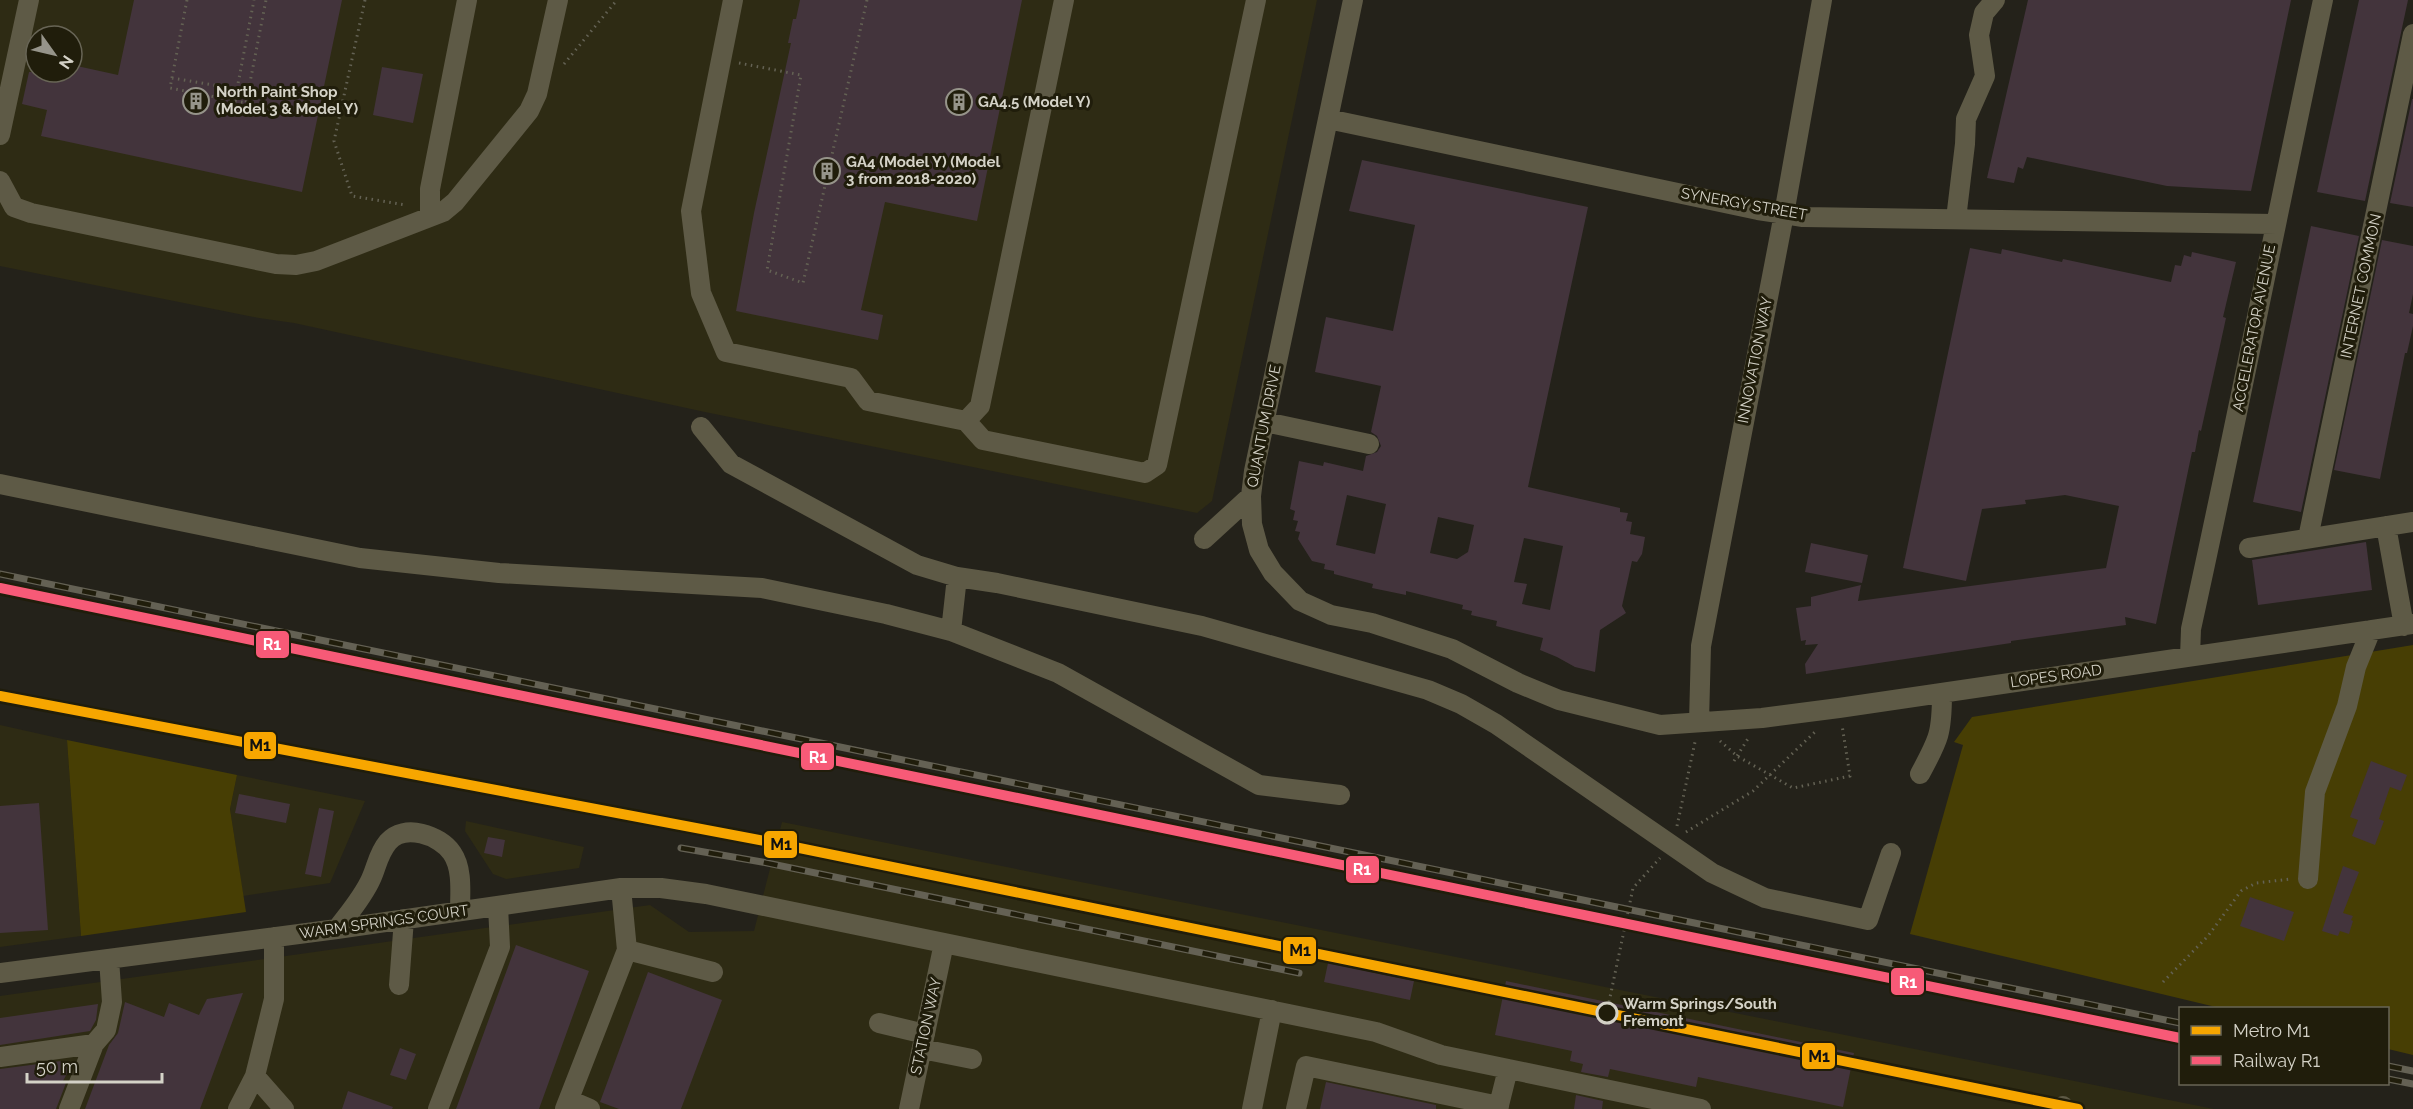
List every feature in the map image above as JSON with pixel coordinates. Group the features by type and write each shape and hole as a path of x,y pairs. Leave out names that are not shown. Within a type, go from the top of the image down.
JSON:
{"street":[{"path":"1,123 29,0"},
{"path":"430,216 430,189 468,0"},
{"path":"0,182 14,207 31,213 286,265 316,261 443,212 455,202 529,111 537,94 558,0"},
{"path":"733,0 691,211 701,293 726,352 851,378 868,401 966,421 982,440 1145,473 1157,465 1256,0"},
{"path":"966,421 980,406 1064,0"},
{"name":"QUANTUM DRIVE","path":"1353,0 1264,422 1251,496 1252,524 1259,550 1273,573 1300,601 1331,615 1372,623 1452,649 1518,683 1559,700 1660,725 1699,722"},
{"name":"INNOVATION WAY","path":"1699,722 1701,646 1784,214 1822,0"},
{"path":"1956,219 1964,161 1965,119 1985,76 1979,35 1984,13 1995,0"},
{"name":"ACCELERATOR AVENUE","path":"2190,657 2191,630 2323,0"},
{"name":"INTERNET COMMON","path":"2308,538 2413,34"},
{"name":"SYNERGY STREET","path":"1328,119 1803,217 2275,224"},
{"path":"1264,422 1369,444"},
{"path":"700,427 731,464 917,566 957,577 997,583 1202,626 1428,690 1461,704 1496,724 1712,873 1765,898 1868,920 1891,853"},
{"path":"0,484 360,558 499,573 762,588 886,614 951,631 1058,673 1259,785 1340,795"},
{"path":"1204,539 1251,496"},
{"path":"2249,548 2413,522"},
{"path":"2386,526 2408,625"},
{"path":"951,631 957,577"},
{"name":"LOPES ROAD","path":"1699,722 1762,718 1839,708 2408,625"},
{"path":"2308,879 2315,792 2347,706 2356,667 2371,630"},
{"path":"1920,774 1938,740 1942,723 1942,693"},
{"path":"337,929 371,880 378,858 390,840 413,831 438,839 452,853 460,876 460,911"},
{"path":"590,1109 567,1105 627,950 621,888"},
{"name":"WARM SPRINGS COURT","path":"0,973 337,929 621,888 683,890 1376,1032 1431,1053 1701,1109"},
{"path":"438,1109 500,947 498,906"},
{"path":"399,986 404,919"},
{"path":"238,1109 255,1076 274,999 274,937"},
{"name":"STATION WAY","path":"909,1109 944,943"},
{"path":"627,950 713,972"},
{"path":"69,1109 94,1044 106,1030 112,1002 108,959"},
{"path":"1252,1109 1272,1010"},
{"path":"879,1023 972,1059"},
{"path":"0,1057 94,1044"},
{"path":"1296,1109 1306,1066 1498,1108 1508,1069"},
{"path":"255,1076 284,1109"}],"path":[{"path":"187,0 170,88 246,104 266,0"},
{"path":"172,78 237,89 254,0"},
{"path":"731,61 801,75 767,270 803,283 867,0"},
{"path":"1677,823 1699,722 1737,756 1793,788 1850,776 1839,708"},
{"path":"1678,837 1753,791 1839,708"},
{"path":"1609,1002 1633,888 1664,854"},
{"path":"2163,982 2208,936 2241,891 2256,883 2308,879"}],"shaded area":[{"path":"0,0 1317,0 1212,501 1197,513 705,412 294,323 0,266"},
{"path":"2413,645 2413,1055 2389,1049 2389,1007 2216,1007 1910,934 1963,745 1954,742 1972,717"},
{"path":"0,725 67,740 81,936 0,947"},
{"path":"67,740 237,775 230,809 246,912 81,936"},
{"path":"237,775 365,801 330,883 243,896 230,809"},
{"path":"466,821 584,847 579,868 506,879 493,874 465,831"},
{"path":"782,822 2214,1109 0,1109 0,996 650,905 689,932 754,931"}],"building":[{"name":"North Paint Shop (Model 3 & Model Y)","path":"134,0 342,0 302,192 41,136 47,110 22,104 26,84 84,84 84,68 118,75"},
{"name":"GA4 (Model Y) (Model 3 from 2018-2020)","path":"800,0 1022,0 977,221 885,202 861,310 883,315 878,340 736,311 754,213 791,43 788,43"},
{"path":"2028,0 2291,0 2251,191 2167,186 2027,157 2023,169 2018,167 2014,183 1987,178"},
{"path":"2359,0 2408,0 2365,201 2317,192"},
{"path":"382,67 423,74 413,123 373,115"},
{"path":"2413,99 2413,207 2390,203"},
{"path":"1362,160 1588,207 1528,487 1620,508 1620,512 1628,513 1626,521 1632,522 1630,534 1645,537 1642,554 1637,562 1632,561 1622,606 1626,613 1600,630 1595,672 1575,667 1540,650 1543,638 1496,626 1497,621 1471,615 1472,611 1462,609 1463,605 1406,591 1406,595 1372,588 1373,584 1334,574 1334,571 1324,569 1325,564 1312,561 1298,539 1300,532 1295,531 1298,521 1293,520 1295,511 1290,509 1299,461 1323,466 1324,462 1363,471 1366,456 1377,452 1381,446 1377,436 1371,432 1381,386 1315,372 1326,317 1393,331 1415,225 1349,211","holes":["1347,495 1386,504 1375,554 1336,545","1438,517 1474,525 1468,552 1457,559 1430,553","1524,538 1563,546 1550,610 1522,604 1527,584 1514,582"]},
{"path":"2311,226 2359,236 2301,512 2253,502"},
{"path":"2382,240 2413,246 2413,294 2409,313 2413,314 2413,326 2407,353 2405,353 2380,479 2334,470"},
{"path":"1970,248 2001,254 2002,249 2062,262 2063,259 2171,282 2175,265 2181,266 2184,255 2191,257 2192,252 2236,262 2223,317 2226,318 2221,341 2201,431 2199,430 2195,452 2192,452 2156,624 2125,617 2126,625 1806,674 1805,664 1818,644 1805,645 1806,640 1801,641 1796,608 1811,606 1811,597 1861,585 1858,601 2106,568 2119,506 2065,495 2025,500 2026,504 1982,509 1966,581 1903,568"},
{"path":"2366,542 2372,590 2258,605 2252,560"},
{"path":"1811,543 1868,555 1862,583 1805,572"},
{"path":"2371,761 2407,775 2401,791 2390,787 2379,819 2384,821 2375,845 2352,836 2358,820 2350,817"},
{"path":"239,794 290,804 286,823 235,813"},
{"path":"39,803 48,930 0,933 0,806"},
{"path":"319,808 334,811 321,877 305,874"},
{"path":"488,837 505,840 502,857 484,853"},
{"path":"2343,866 2359,872 2343,913 2353,916 2349,934 2340,931 2338,936 2322,931"},
{"path":"2250,897 2294,912 2284,941 2240,926"},
{"path":"516,945 589,971 539,1109 456,1109"},
{"path":"1328,963 1414,981 1410,1000 1324,982"},
{"path":"648,972 722,1000 681,1109 619,1109 600,1102"},
{"path":"1506,981 1854,1053 1843,1107 1698,1077 1696,1087 1610,1069 1608,1077 1581,1072 1583,1064 1570,1061 1572,1051 1495,1035"},
{"path":"243,993 200,1109 85,1109 109,1045 118,1033 125,1002 164,1017 169,1003 199,1015 207,999"},
{"path":"98,1004 96,1020 90,1031 0,1045 0,1018"},
{"path":"400,1048 416,1054 406,1080 390,1075"},
{"path":"61,1061 71,1066 63,1081 66,1083 56,1109 0,1109 0,1069"},
{"path":"1326,1082 1436,1105 1436,1109 1320,1109"},
{"path":"348,1091 393,1107 392,1109 342,1109"},
{"path":"1576,1095 1603,1101 1602,1109 1574,1109"}],"railway":[{"path":"0,574 2179,1023"},
{"path":"0,588 2179,1038"},
{"path":"681,848 762,862 1299,973"},
{"path":"2389,1066 2413,1071"},
{"path":"2389,1079 2413,1084"}],"metro line":[{"name":"M1","path":"0,696 765,841 2078,1109"}],"rail line":[{"name":"R1","path":"0,588 2179,1038"}],"place":[{"name":"North Paint Shop (Model 3 & Model Y)","path":"196,101"},
{"name":"GA4.5 (Model Y)","path":"959,102"},
{"name":"GA4 (Model Y) (Model 3 from 2018-2020)","path":"827,171"},
{"name":"Warm Springs/South Fremont","path":"1607,1013"}]}
